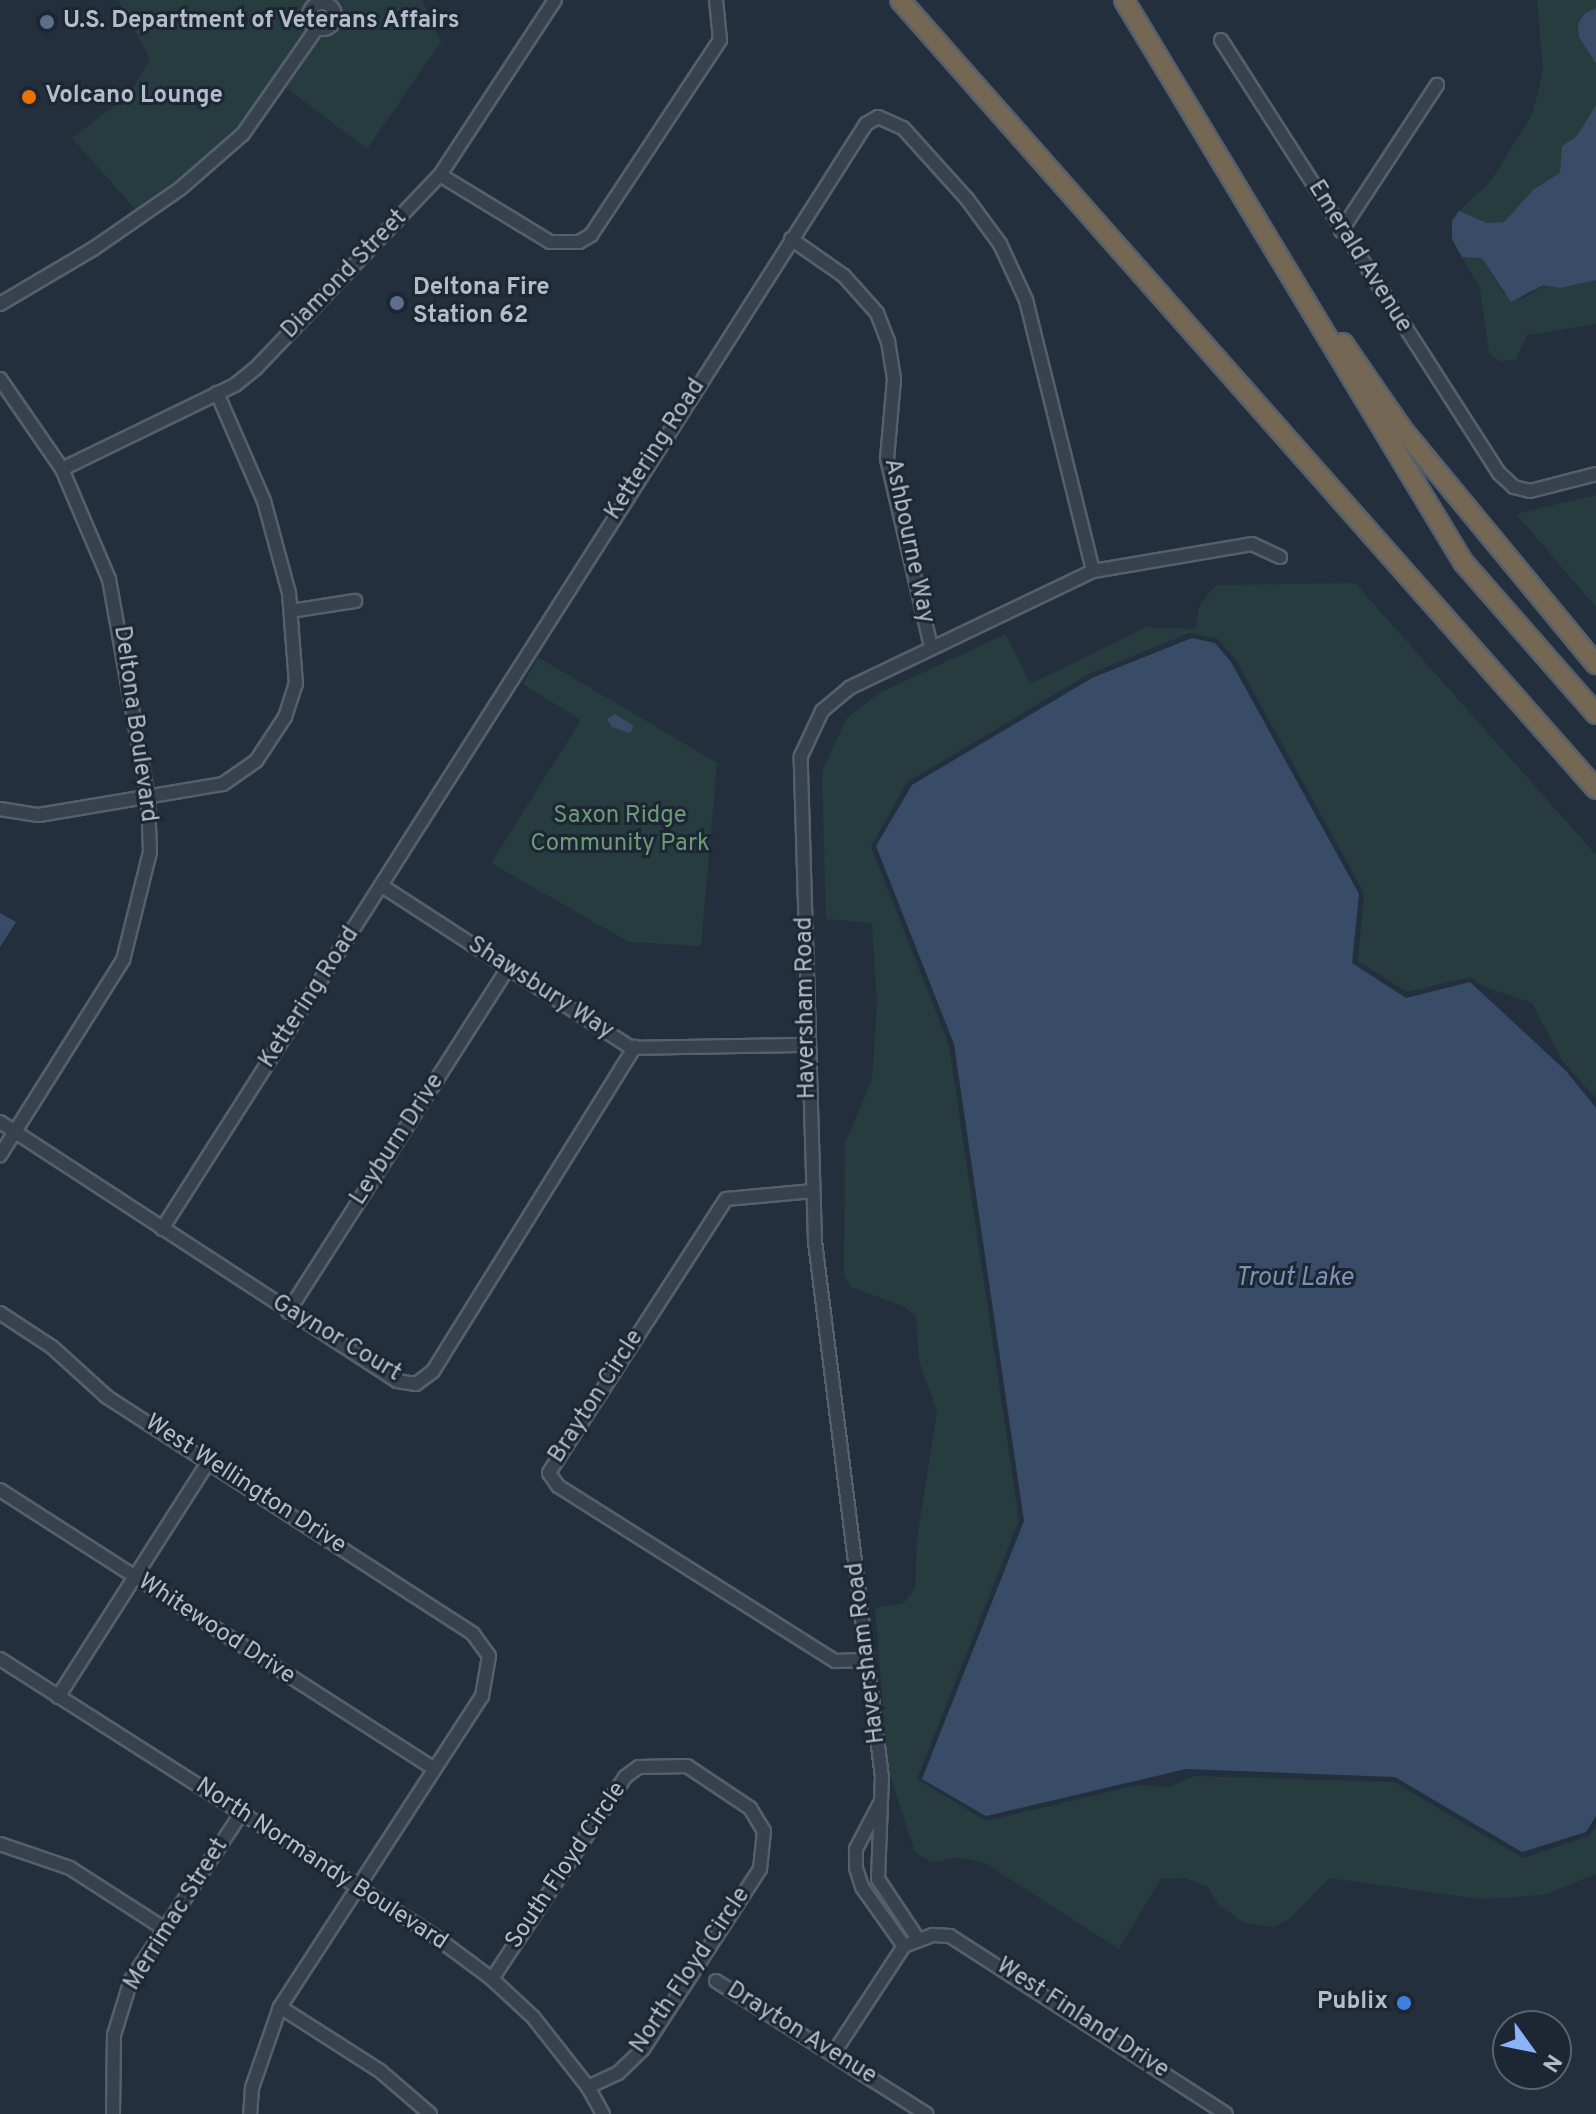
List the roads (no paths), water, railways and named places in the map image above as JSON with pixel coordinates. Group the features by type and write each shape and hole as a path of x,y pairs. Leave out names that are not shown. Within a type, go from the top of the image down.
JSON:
{"highway":[{"path":"900,0 1596,789"},
{"path":"1124,0 1261,221 1463,562 1596,714"},
{"path":"1261,221 1402,429 1596,664"}],"street":[{"name":"Diamond Street","path":"62,469 217,393 256,368 440,175 555,0"},
{"path":"440,175 550,242 579,242 603,223 720,40 716,0"},
{"path":"0,304 93,249 233,143 265,109 317,28"},
{"name":"Emerald Avenue","path":"1221,40 1267,106 1341,231 1499,473 1514,487 1530,491 1596,474"},
{"path":"1341,231 1437,85"},
{"name":"Kettering Road","path":"162,1229 791,239 866,124 878,117 903,128 1000,244 1026,300 1093,571"},
{"name":"Ashbourne Way","path":"791,239 844,276 877,313 888,341 894,379 887,459 931,646"},
{"name":"Deltona Boulevard","path":"0,379 62,469 109,579 148,799 150,852 123,960 0,1155"},
{"path":"0,809 39,815 223,784 256,761 285,717 296,684 291,611 264,501 217,393"},
{"path":"0,403 12,394"},
{"name":"Haversham Road","path":"918,1939 878,1879 882,1777 813,1191 799,788 806,740 831,700 931,646 1093,571 1252,544 1280,557"},
{"path":"291,611 355,601"},
{"name":"Shawsbury Way","path":"382,886 635,1047 808,1045"},
{"name":"Leyburn Drive","path":"288,1312 508,968"},
{"name":"Gaynor Court","path":"0,1122 397,1381 416,1384 433,1371 635,1047"},
{"name":"Brayton Circle","path":"813,1191 726,1199 549,1473 558,1486 835,1661 868,1660"},
{"name":"West Wellington Drive","path":"0,1313 52,1347 107,1397 473,1634 489,1656 482,1696 433,1768"},
{"path":"58,1697 209,1461"},
{"name":"Whitewood Drive","path":"0,1490 433,1768"},
{"name":"North Normandy Boulevard","path":"0,1659 356,1886 492,1979 533,2017 588,2087 603,2114"},
{"name":"South Floyd Circle","path":"492,1979 625,1777 650,1763 687,1766 750,1808 765,1836"},
{"path":"250,2114 252,2088 280,2007 433,1768"},
{"name":"Haversham Road","path":"879,1805 856,1849 856,1868 862,1887 904,1946"},
{"name":"Merrimac Street","path":"113,2114 114,2035 121,2007 163,1928 241,1814"},
{"name":"North Floyd Circle","path":"588,2087 618,2073 643,2049 760,1869 765,1836"},
{"path":"0,1844 70,1868 163,1928"},
{"name":"West Finland Drive","path":"918,1939 933,1935 968,1944 1226,2114"},
{"path":"833,2054 904,1946 918,1939"},
{"name":"Drayton Avenue","path":"716,1981 926,2114"},
{"path":"280,2007 380,2071 430,2114"}],"water":[{"path":"1596,8 1596,64 1579,37 1578,24 1584,14"},
{"path":"1596,105 1596,280 1560,288 1543,285 1511,302 1482,258 1462,257 1452,239 1452,221 1459,211 1487,223 1504,222 1534,189 1560,173 1562,146 1577,136"},
{"name":"Trout Lake","path":"1192,638 1215,643 1231,662 1359,894 1352,963 1406,998 1470,982 1566,1071 1596,1108 1596,1816 1586,1832 1522,1852 1395,1777 1186,1769 986,1816 922,1779 1024,1521 954,1044 876,846 912,785 1092,678"},
{"path":"615,714 634,726 630,733 612,727 607,719"},
{"path":"0,913 16,922 0,947"}],"place":[{"name":"U.S. Department of Veterans Affairs","path":"47,22"},
{"name":"Volcano Lounge","path":"29,97"},
{"name":"Deltona Fire Station 62","path":"397,303"},
{"name":"Publix","path":"1404,2003"}],"park label":[{"name":"Saxon Ridge Community Park","path":"620,831"}]}
